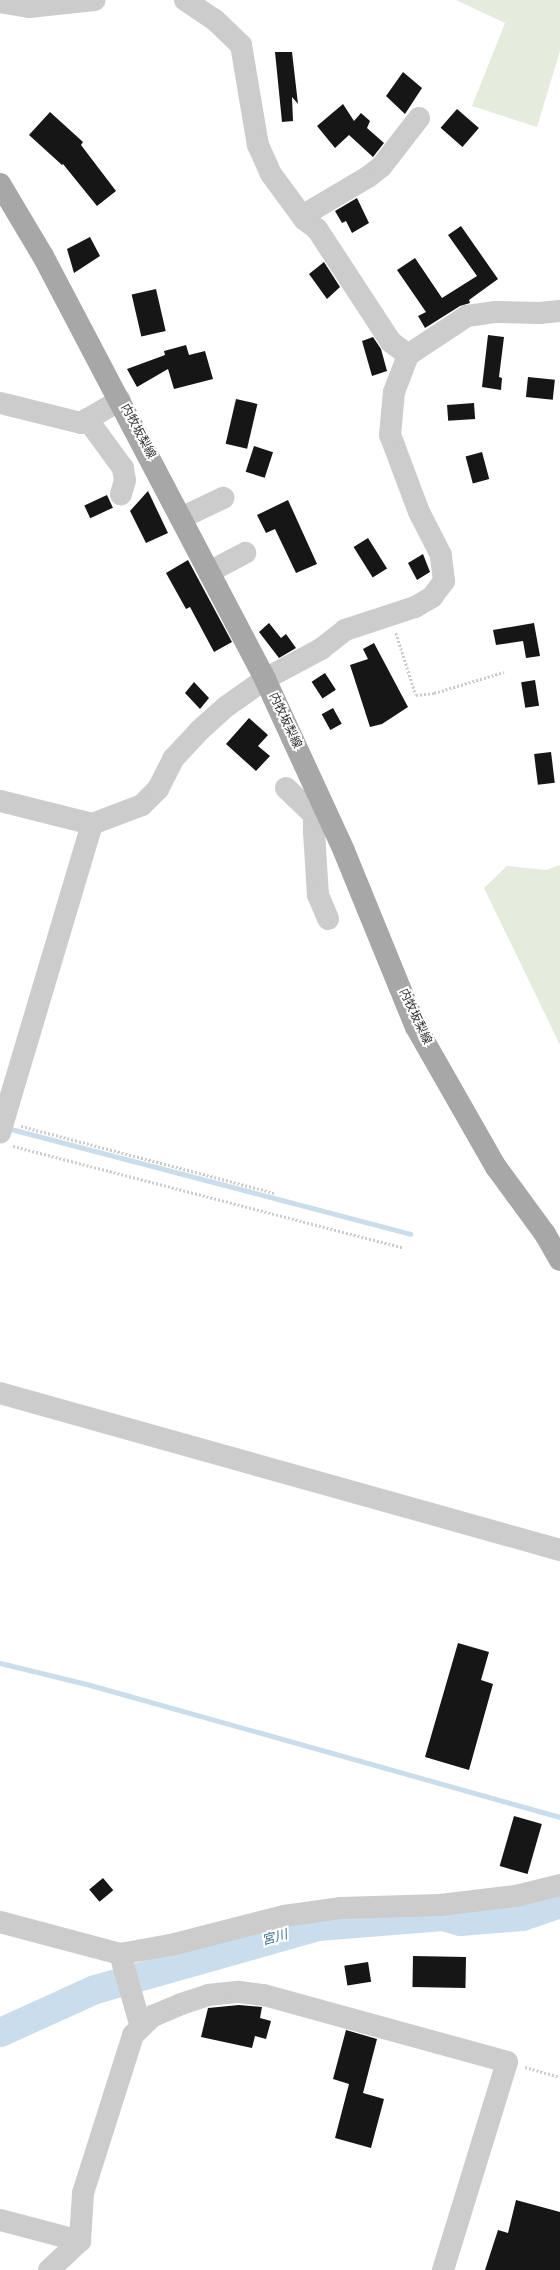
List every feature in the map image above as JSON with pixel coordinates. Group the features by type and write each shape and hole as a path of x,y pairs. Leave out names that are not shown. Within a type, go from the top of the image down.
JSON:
{"main road":[{"name":"内牧坂梨線","path":"0,184 43,256 120,400 265,679 320,813 416,1027 496,1167 545,1234 560,1260"}],"street":[{"path":"0,2 29,7 95,0"},
{"path":"185,0 215,20 241,45 258,145 271,174 302,216 317,229 391,342 408,355"},
{"path":"302,216 368,177 381,167 419,118"},
{"path":"0,801 92,824 142,805 158,789 173,759 200,730 227,706 265,679 321,649 345,630 367,620 391,615 415,606 432,596 444,581 444,570 441,555 419,512 390,435 394,392 408,355 467,316 496,312 540,313 560,311"},
{"path":"0,403 81,423 120,400"},
{"path":"87,419 123,468 125,480 121,494"},
{"path":"181,518 223,498"},
{"path":"209,572 245,553"},
{"path":"286,788 320,813 318,895 328,919"},
{"path":"3,1133 92,824"},
{"path":"0,1393 560,1550"},
{"path":"0,1922 121,1956 175,1944 284,1916 341,1908 440,1905 516,1896 560,1885"},
{"path":"121,1956 140,2025"},
{"path":"49,2270 80,2241 83,2193 123,2062 133,2035 140,2025 153,2016 180,2004 208,1995 239,1992 264,1995 507,2062 443,2270"},
{"path":"0,2220 80,2241"}],"path":[{"path":"391,615 416,695 434,693 504,672"},
{"path":"3,1133 274,1193"},
{"path":"3,1133 402,1247"},
{"path":"507,2062 560,2077"}],"green space":[{"path":"456,0 560,0 560,51 537,127 472,106 505,23"},
{"path":"560,865 560,1045 484,888 507,866 546,870"}],"building":[{"path":"275,52 292,52 298,104 292,97 293,121 282,122"},
{"path":"403,72 422,88 405,114 386,96"},
{"path":"343,104 354,121 361,113 370,121 367,128 384,143 373,157 349,135 335,148 317,126"},
{"path":"457,109 479,128 462,147 441,128"},
{"path":"50,112 83,142 81,145 116,191 97,206 63,164 62,165 29,135"},
{"path":"357,198 369,223 352,233 346,221 342,223 335,211"},
{"path":"461,226 498,279 469,300 470,303 460,306 425,328 418,316 426,312 397,270 415,258 442,298 477,276 448,235"},
{"path":"90,237 100,256 74,273 67,249"},
{"path":"324,262 340,287 327,299 309,274"},
{"path":"156,289 166,331 141,337 132,295"},
{"path":"488,335 504,337 499,377 502,378 501,390 482,387"},
{"path":"373,337 381,349 387,371 372,376 362,341"},
{"path":"186,345 189,355 205,351 213,379 174,389 168,369 137,387 127,369 165,355 164,351"},
{"path":"528,377 555,380 553,400 526,397"},
{"path":"236,399 257,404 247,449 226,444"},
{"path":"474,403 475,419 448,421 447,405"},
{"path":"254,446 273,452 265,478 246,472"},
{"path":"482,452 489,479 473,483 466,456"},
{"path":"148,491 168,533 146,543 130,511"},
{"path":"107,495 113,508 90,518 84,506"},
{"path":"288,500 317,564 296,573 275,529 266,533 257,515"},
{"path":"368,538 387,569 373,578 354,547"},
{"path":"423,554 430,572 417,580 408,563"},
{"path":"188,560 232,642 214,652 190,607 186,609 166,573"},
{"path":"269,623 281,638 286,634 296,648 279,658 259,632"},
{"path":"534,623 540,656 526,658 523,641 496,645 493,630"},
{"path":"374,643 408,707 382,724 370,727 350,665 368,659 363,649"},
{"path":"325,673 336,690 322,698 312,682"},
{"path":"535,680 539,706 525,708 521,682"},
{"path":"194,682 209,698 200,709 185,693"},
{"path":"333,708 342,724 330,730 322,714"},
{"path":"249,718 268,735 258,746 270,756 256,771 226,744"},
{"path":"551,752 555,783 538,785 534,754"},
{"path":"458,1643 489,1652 481,1680 493,1684 469,1770 425,1757"},
{"path":"514,1816 542,1824 528,1874 500,1866"},
{"path":"103,1878 113,1890 99,1902 89,1890"},
{"path":"413,1956 466,1957 465,1988 412,1987"},
{"path":"368,1962 371,1982 347,1986 344,1966"},
{"path":"239,2005 262,2007 260,2018 271,2021 266,2039 255,2036 252,2048 201,2037 208,2008"},
{"path":"346,2030 377,2039 363,2093 384,2099 371,2148 335,2138 349,2084 333,2079"},
{"path":"516,2200 560,2212 560,2270 485,2270 498,2230 508,2233"}],"waterway":[{"path":"7,1128 410,1234"},
{"path":"0,1663 90,1685 560,1817"},
{"name":"宮川","path":"0,2032 95,1989 318,1926 443,1916 460,1921 522,1916 560,1903"}]}
